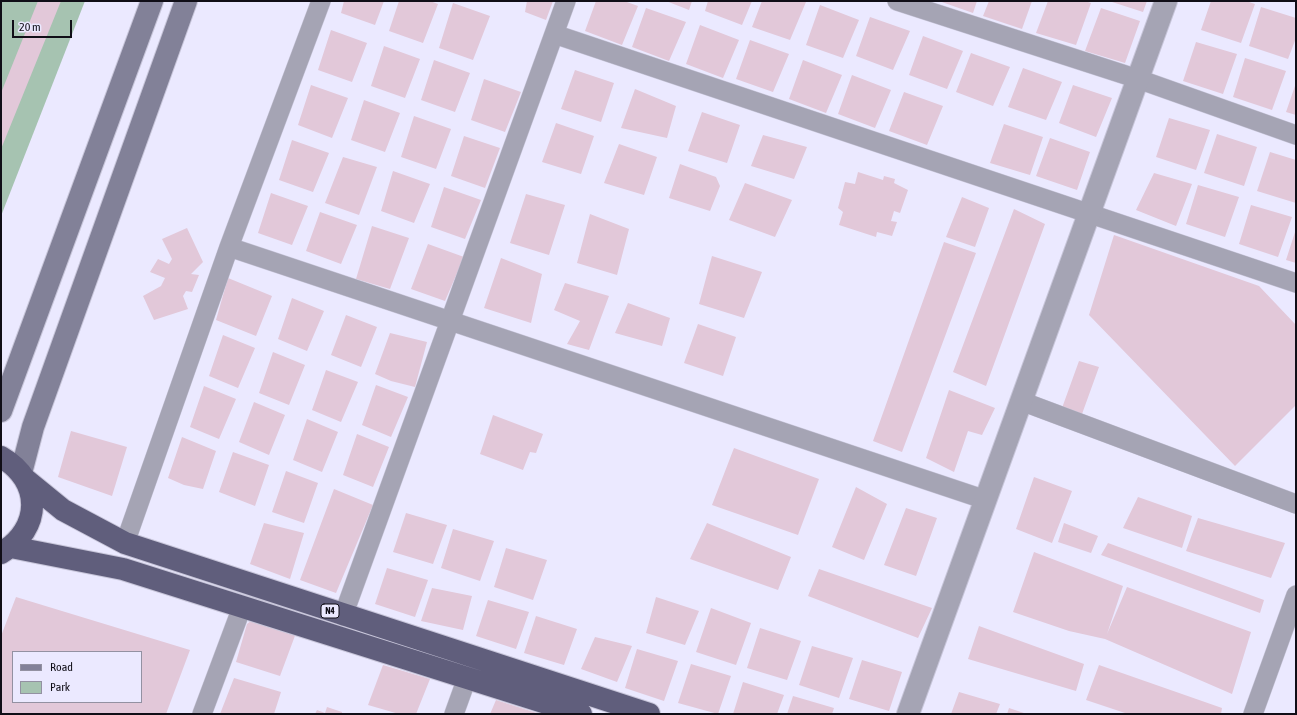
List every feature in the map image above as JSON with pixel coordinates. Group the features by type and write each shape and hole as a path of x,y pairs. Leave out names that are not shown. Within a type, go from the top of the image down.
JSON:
{"highway":[{"path":"1,457 12,464 23,476 31,493 32,509 29,523 22,537 6,550"},
{"name":"N4","path":"23,476 64,510 125,544 343,616 649,714"},
{"name":"N4","path":"6,550 123,569 581,714"}],"main road":[{"path":"1,411 152,1"},
{"path":"23,476 33,427 186,1"}],"street":[{"path":"125,544 229,247 321,1"},
{"path":"343,616 566,1"},
{"path":"897,1 1138,79 1296,135"},
{"path":"908,714 1166,1"},
{"path":"554,34 1296,283"},
{"path":"229,247 986,500"},
{"path":"1021,401 1296,504"},
{"path":"1253,714 1296,595"},
{"path":"202,714 242,607"},
{"path":"454,714 467,678"}],"green space":[{"path":"1,1 85,1 1,216"}],"building":[{"path":"38,1 61,1 1,149 1,93"},
{"path":"344,1 384,1 375,25 341,13"},
{"path":"399,1 430,1 438,4 423,43 389,31"},
{"path":"527,1 553,1 546,20 525,12"},
{"path":"596,1 624,1 638,6 622,45 585,31"},
{"path":"666,1 692,1 689,10"},
{"path":"708,1 752,1 742,25 705,11"},
{"path":"762,1 806,2 790,40 752,27"},
{"path":"939,1 977,1 973,13"},
{"path":"989,1 1032,1 1022,29 983,16"},
{"path":"1048,1 1085,1 1091,3 1076,45 1036,33"},
{"path":"1109,1 1147,1 1143,12"},
{"path":"1211,1 1246,1 1255,4 1241,43 1201,30"},
{"path":"453,3 490,16 473,60 439,48"},
{"path":"820,5 859,20 843,58 806,45"},
{"path":"1261,7 1296,18 1296,38 1288,59 1249,46"},
{"path":"646,8 686,22 669,61 632,47"},
{"path":"1101,8 1140,21 1125,63 1085,51"},
{"path":"870,17 910,31 893,70 856,56"},
{"path":"700,25 739,40 723,78 686,64"},
{"path":"331,30 367,43 352,82 318,70"},
{"path":"923,36 963,51 947,89 909,75"},
{"path":"750,40 789,54 773,92 736,79"},
{"path":"1196,42 1237,54 1223,94 1183,81"},
{"path":"384,46 420,59 405,98 371,86"},
{"path":"971,53 1010,67 993,106 956,92"},
{"path":"1245,58 1286,71 1272,110 1233,97"},
{"path":"434,60 470,73 455,112 421,100"},
{"path":"803,60 842,75 826,113 789,99"},
{"path":"1023,68 1062,82 1046,120 1008,107"},
{"path":"575,70 614,83 601,122 561,109"},
{"path":"852,75 891,90 875,128 838,114"},
{"path":"484,79 521,92 505,132 471,120"},
{"path":"1296,83 1296,115 1286,112"},
{"path":"311,85 348,98 332,138 298,125"},
{"path":"1073,85 1112,98 1096,137 1059,123"},
{"path":"635,89 676,106 667,138 621,128"},
{"path":"904,92 943,106 927,145 889,131"},
{"path":"364,100 400,113 385,152 351,140"},
{"path":"702,112 740,125 727,163 688,151"},
{"path":"414,116 451,129 436,169 401,157"},
{"path":"1169,118 1210,130 1196,170 1156,157"},
{"path":"556,123 594,136 581,174 542,162"},
{"path":"1004,124 1043,137 1030,175 990,163"},
{"path":"1217,134 1257,147 1244,186 1204,173"},
{"path":"763,135 807,147 794,179 751,166"},
{"path":"464,136 500,148 485,188 451,176"},
{"path":"1050,138 1090,152 1077,190 1036,176"},
{"path":"292,140 329,153 313,192 279,180"},
{"path":"619,144 657,157 644,195 604,183"},
{"path":"1270,152 1296,160 1296,203 1257,191"},
{"path":"343,157 377,167 359,215 325,203"},
{"path":"680,164 716,177 720,186 710,211 669,198"},
{"path":"393,171 430,184 414,223 381,211"},
{"path":"858,172 883,180 884,176 895,179 894,183 908,190 900,213 894,211 891,221 897,222 892,236 877,232 876,237 839,225 843,212 838,208 845,182 855,184"},
{"path":"1154,173 1192,184 1176,226 1136,210"},
{"path":"745,183 792,200 775,237 729,220"},
{"path":"1198,185 1239,197 1225,237 1186,224"},
{"path":"444,187 481,200 465,239 431,227"},
{"path":"271,193 308,206 292,245 258,233"},
{"path":"526,194 565,205 549,255 510,243"},
{"path":"962,197 989,208 975,247 946,237"},
{"path":"1251,205 1292,217 1278,257 1239,244"},
{"path":"1014,209 1045,224 986,386 953,372"},
{"path":"320,212 357,225 341,264 306,251"},
{"path":"590,214 629,229 617,275 577,263"},
{"path":"372,226 409,238 390,289 356,279"},
{"path":"187,228 203,262 191,274 199,275 192,292 186,291 183,296 188,309 154,320 143,296 161,286 165,278 150,272 158,259 169,264 172,259 162,239"},
{"path":"1296,229 1296,263 1286,260"},
{"path":"1114,235 1259,286 1296,325 1296,405 1235,466 1089,315"},
{"path":"944,242 976,253 902,452 873,441"},
{"path":"428,244 464,257 445,301 411,289"},
{"path":"712,256 762,272 744,318 699,304"},
{"path":"501,258 542,274 531,323 484,308"},
{"path":"228,278 272,296 256,336 216,320"},
{"path":"565,283 609,296 589,350 567,344 580,321 554,310"},
{"path":"292,298 324,311 307,351 278,339"},
{"path":"628,303 670,318 662,346 615,333"},
{"path":"346,315 377,327 361,367 331,355"},
{"path":"698,324 736,337 723,376 684,363"},
{"path":"390,333 427,342 415,387 391,381 375,374"},
{"path":"223,335 255,348 238,388 209,376"},
{"path":"273,352 305,365 289,405 259,393"},
{"path":"1079,361 1099,367 1082,414 1062,408"},
{"path":"326,370 358,382 341,422 312,410"},
{"path":"376,385 408,397 391,437 362,425"},
{"path":"204,386 236,399 219,439 190,427"},
{"path":"949,390 995,408 982,435 968,431 954,472 926,458"},
{"path":"254,402 285,415 269,455 239,442"},
{"path":"493,415 543,434 536,453 530,452 523,470 480,454"},
{"path":"307,419 338,432 322,472 293,460"},
{"path":"71,431 127,447 112,496 58,477"},
{"path":"357,434 389,447 373,487 343,475"},
{"path":"182,437 216,451 203,489 184,485 168,478"},
{"path":"734,448 819,479 798,535 712,505"},
{"path":"233,452 269,465 255,506 219,492"},
{"path":"286,471 318,483 304,523 272,512"},
{"path":"1034,477 1072,491 1052,543 1016,529"},
{"path":"856,487 887,504 864,560 832,547"},
{"path":"334,489 373,505 336,593 300,580"},
{"path":"1138,497 1192,516 1182,548 1123,528"},
{"path":"906,508 937,518 916,576 884,565"},
{"path":"406,513 447,525 433,564 393,552"},
{"path":"1198,518 1285,543 1271,578 1186,551"},
{"path":"264,523 304,533 290,579 250,564"},
{"path":"707,523 791,557 778,590 690,559"},
{"path":"1064,523 1098,536 1091,553 1058,542"},
{"path":"453,529 494,541 480,581 441,568"},
{"path":"1108,543 1264,600 1260,613 1101,555"},
{"path":"506,548 547,560 533,600 494,587"},
{"path":"1034,552 1123,586 1107,634 1127,587 1251,632 1232,694 1105,639 1069,631 1013,612"},
{"path":"387,568 428,580 415,617 375,604"},
{"path":"819,569 932,608 918,638 808,596"},
{"path":"432,588 472,596 463,630 421,621"},
{"path":"16,597 190,650 166,714 1,714 1,636"},
{"path":"656,597 699,611 685,645 646,633"},
{"path":"488,600 529,612 516,649 476,636"},
{"path":"711,608 751,623 736,665 696,652"},
{"path":"536,616 577,629 564,665 524,653"},
{"path":"253,619 296,633 280,676 236,662 247,624"},
{"path":"979,626 1084,664 1076,691 968,659"},
{"path":"760,628 801,641 787,680 747,668"},
{"path":"595,637 632,646 617,682 581,669"},
{"path":"812,646 853,658 839,698 799,685"},
{"path":"637,649 678,661 664,701 625,688"},
{"path":"862,660 902,672 889,711 849,699"},
{"path":"691,664 731,676 718,714 678,703"},
{"path":"383,665 430,679 416,714 399,714 368,705"},
{"path":"1099,665 1222,708 1221,714 1128,714 1086,700"},
{"path":"234,678 281,692 274,714 220,714"},
{"path":"743,682 784,695 777,714 733,714"},
{"path":"959,692 1000,704 996,714 951,714"},
{"path":"793,696 834,708 832,714 787,714"},
{"path":"496,700 540,714 490,714"},
{"path":"327,707 342,712 342,714 315,714 317,710 325,713"},
{"path":"1009,708 1027,714 1007,714"}]}
